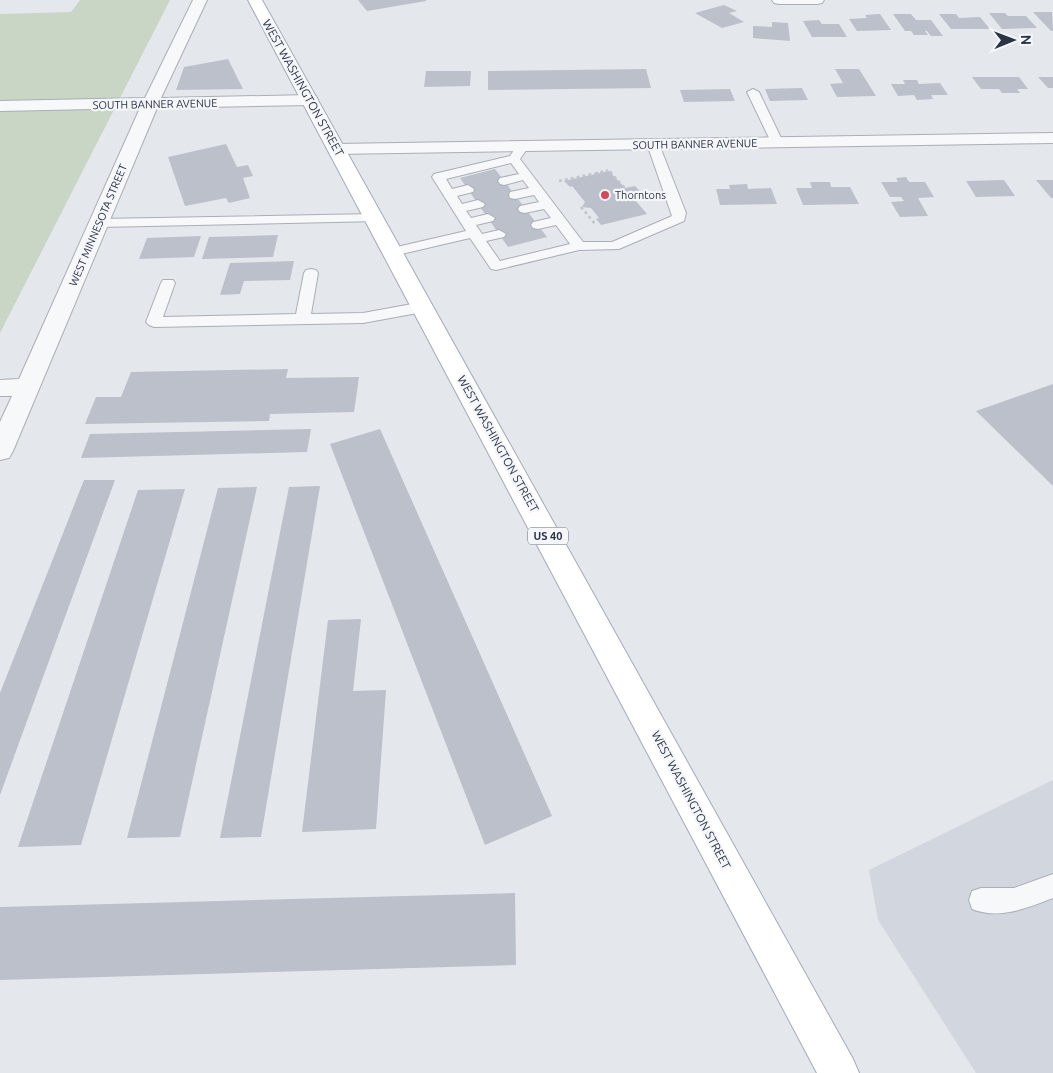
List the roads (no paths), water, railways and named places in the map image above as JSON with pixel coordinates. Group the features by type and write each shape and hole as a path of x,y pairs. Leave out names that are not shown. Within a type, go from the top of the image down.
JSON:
{"main road":[{"name":"WEST WASHINGTON STREET","path":"255,0 839,1073"}],"street":[{"name":"WEST MINNESOTA STREET","path":"0,451 150,104 200,0"},
{"path":"779,0 817,0"},
{"name":"SOUTH BANNER AVENUE","path":"0,106 310,100"},
{"name":"SOUTH BANNER AVENUE","path":"336,149 518,153 653,144 1053,138"},
{"path":"0,388 28,388"}],"lane":[{"path":"753,92 777,142"},
{"path":"579,246 526,176 518,153 438,177 496,266 579,246 614,246 679,218 680,213 653,144"},
{"path":"504,181 526,176"},
{"path":"449,194 468,189"},
{"path":"515,195 537,190"},
{"path":"458,209 478,204"},
{"path":"526,209 547,204"},
{"path":"99,223 374,218"},
{"path":"473,232 488,218"},
{"path":"538,225 560,220"},
{"path":"393,252 473,232 500,234"},
{"path":"302,320 311,274"},
{"path":"168,283 154,322 363,318 423,307"},
{"path":"981,900 1014,900 1053,886"}],"place":[{"name":"Thorntons","path":"605,195"}]}
